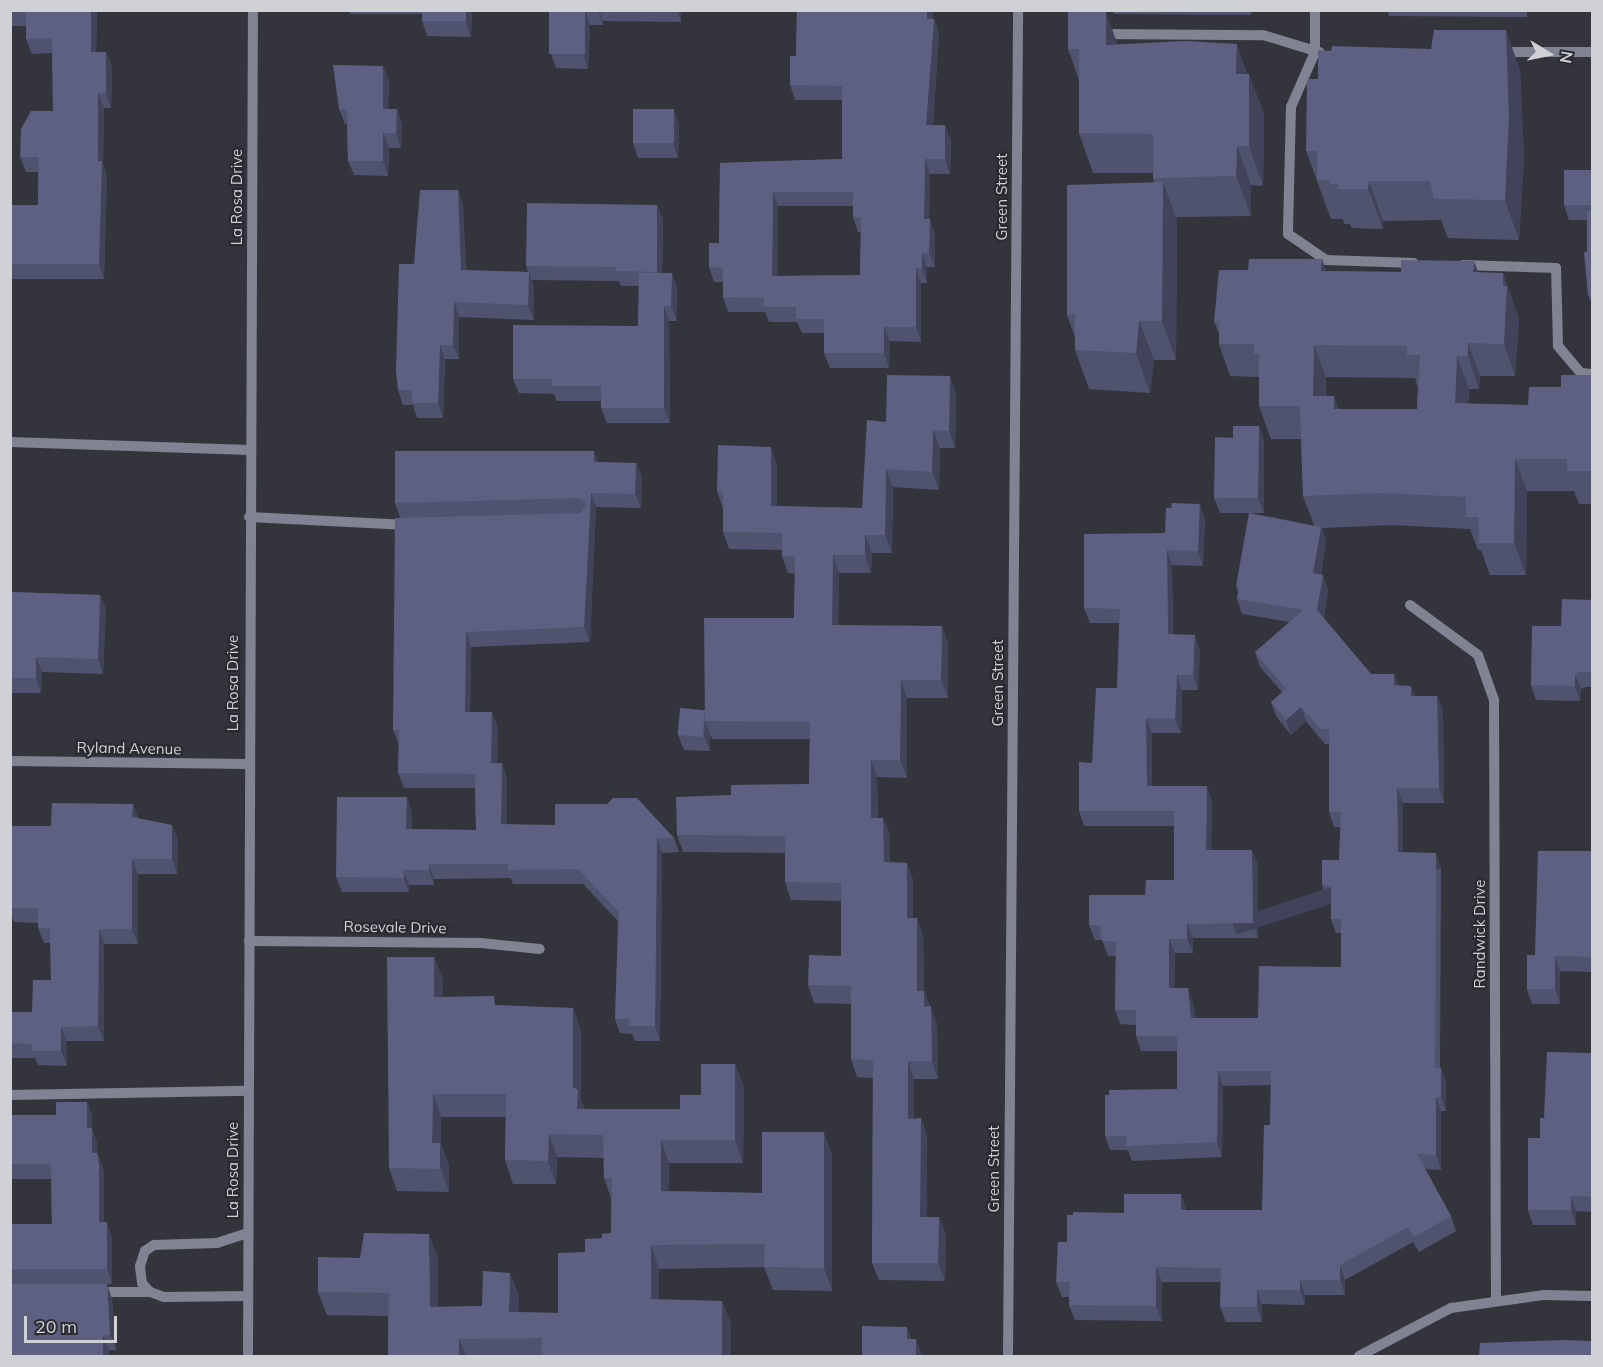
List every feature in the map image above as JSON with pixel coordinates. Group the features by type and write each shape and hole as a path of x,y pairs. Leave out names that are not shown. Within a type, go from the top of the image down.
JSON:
{"street":[{"name":"La Rosa Drive","path":"248,1356 249,517 254,10"},
{"name":"Green Street","path":"1008,1356 1018,10"},
{"path":"1315,10 1321,52 1291,107 1288,234 1326,260 1430,264"},
{"path":"1091,34 1263,34 1321,52"},
{"path":"1488,52 1593,52"},
{"path":"1452,265 1556,268 1558,346 1581,373 1593,374"},
{"path":"10,442 250,450"},
{"path":"249,517 420,525"},
{"name":"Randwick Drive","path":"1410,605 1478,655 1494,700 1496,1300"},
{"name":"Ryland Avenue","path":"10,762 248,764"},
{"name":"Rosevale Drive","path":"249,941 481,943 540,949"},
{"path":"10,1095 248,1091"},
{"path":"150,1292 142,1283 140,1266 145,1251 154,1245 217,1243 248,1233"},
{"path":"80,1291 150,1292 164,1297 248,1296"},
{"path":"1359,1356 1451,1308 1544,1295 1593,1296"}],"building":[{"path":"10,10 91,10 91,52 106,52 106,93 98,93 98,161 102,161 99,264 10,264 10,205 38,205 39,157 20,157 21,129 31,111 53,111 52,38 26,39 26,11"},
{"path":"422,10 466,10 466,21 422,21"},
{"path":"549,10 585,10 585,54 549,54"},
{"path":"797,10 927,10 927,19 934,19 926,125 945,125 945,159 925,159 924,219 930,219 929,253 922,253 922,268 916,268 916,327 884,327 884,353 824,353 824,319 796,319 796,307 763,307 764,298 723,297 723,268 709,267 709,243 719,243 720,163 842,159 842,86 790,85 790,56 796,56","holes":["773,192 853,192 853,217 861,217 860,275 772,276"]},
{"path":"1068,12 1106,12 1106,45 1186,41 1237,44 1236,74 1249,74 1249,146 1237,146 1236,176 1153,178 1153,134 1079,133 1079,49 1068,49"},
{"path":"1434,30 1506,30 1509,117 1505,200 1434,199 1430,181 1369,181 1368,189 1338,189 1338,184 1330,184 1330,180 1317,180 1317,151 1306,151 1307,79 1318,79 1318,50 1331,51 1332,46 1431,49"},
{"path":"333,65 383,66 383,109 397,109 396,133 383,133 383,161 348,161 347,109 339,109"},
{"path":"633,109 674,109 674,143 633,143"},
{"path":"1564,170 1592,170 1592,205 1564,205"},
{"path":"1163,182 1162,321 1139,321 1136,353 1075,350 1075,314 1067,315 1067,185"},
{"path":"420,190 458,190 461,270 529,272 528,305 454,302 453,345 440,345 438,403 412,403 412,390 398,390 396,371 399,264 414,264"},
{"path":"527,203 657,205 657,272 616,271 615,267 526,266"},
{"path":"1587,211 1593,211 1593,295 1588,295 1584,252 1587,252"},
{"path":"1249,259 1322,259 1321,271 1401,272 1401,260 1474,261 1473,272 1503,273 1503,286 1507,286 1504,344 1468,343 1468,356 1457,356 1455,403 1528,405 1529,387 1561,387 1561,375 1593,375 1593,471 1567,471 1567,459 1515,459 1514,543 1479,543 1479,517 1466,517 1466,497 1380,493 1303,496 1300,406 1259,406 1259,354 1254,354 1254,344 1219,344 1219,322 1214,322 1219,270 1248,270","holes":["1314,345 1407,346 1407,355 1420,355 1417,409 1334,409 1334,396 1313,396"]},
{"path":"639,273 672,273 671,306 664,306 664,408 601,408 601,386 552,386 552,379 513,379 513,325 638,326"},
{"path":"887,375 950,376 949,431 933,430 932,472 886,469 885,535 865,535 865,555 833,555 832,625 942,626 941,680 901,680 900,760 871,760 871,818 883,818 884,862 907,863 907,918 917,918 917,991 924,991 924,1007 931,1006 932,1061 908,1061 908,1119 921,1118 920,1217 939,1217 938,1263 872,1263 873,1060 851,1059 851,986 808,985 809,955 841,956 841,883 785,882 785,836 677,835 676,797 731,795 731,785 809,784 810,722 705,721 704,618 794,618 795,556 782,556 782,533 723,532 723,492 717,491 718,445 771,447 771,506 862,508 867,420 886,422"},
{"path":"1233,426 1259,426 1258,498 1214,498 1215,437 1233,438"},
{"path":"395,451 594,451 594,462 636,463 635,494 591,493 584,627 466,632 465,712 492,712 491,763 502,763 501,824 555,825 555,804 607,804 613,798 637,798 674,838 657,838 655,1026 629,1026 629,1019 615,1019 619,912 578,869 508,870 508,864 429,864 429,870 403,870 404,878 336,877 337,797 407,797 406,829 476,830 475,774 398,773 399,730 393,730 395,518 580,513 587,504 579,498 395,503"},
{"path":"1172,503 1200,504 1198,551 1167,550 1168,634 1195,635 1193,675 1177,675 1175,719 1146,718 1147,786 1207,786 1206,850 1252,850 1253,923 1187,924 1187,939 1169,939 1169,988 1188,988 1191,1018 1258,1018 1259,966 1341,967 1341,919 1331,919 1331,886 1322,885 1322,860 1339,860 1341,812 1329,812 1329,729 1320,729 1301,707 1286,720 1271,702 1286,689 1255,652 1303,610 1237,599 1239,587 1236,586 1249,513 1321,527 1313,573 1323,575 1317,610 1371,674 1394,674 1394,685 1411,686 1411,696 1437,696 1439,788 1397,788 1398,852 1436,853 1435,1068 1441,1068 1441,1097 1436,1097 1436,1155 1417,1154 1451,1216 1414,1237 1408,1227 1340,1265 1340,1280 1300,1280 1300,1290 1257,1290 1257,1307 1220,1307 1221,1268 1156,1267 1156,1306 1069,1305 1070,1282 1056,1282 1058,1242 1067,1242 1067,1215 1073,1215 1073,1212 1124,1213 1124,1194 1181,1194 1181,1210 1262,1210 1264,1125 1270,1125 1271,1071 1218,1071 1217,1142 1126,1146 1127,1136 1105,1136 1105,1095 1109,1095 1109,1090 1177,1089 1177,1036 1136,1036 1136,1010 1115,1010 1116,941 1102,941 1100,925 1089,925 1089,895 1145,895 1146,880 1174,880 1174,811 1079,811 1079,762 1092,763 1096,688 1117,688 1120,609 1084,608 1084,534 1165,533 1166,508 1171,508"},
{"path":"1592,537 1592,572 1591,572"},
{"path":"10,592 100,595 98,659 36,657 36,678 10,678"},
{"path":"1562,599 1593,600 1593,672 1575,674 1575,686 1531,685 1532,626 1561,626"},
{"path":"680,708 705,710 703,737 678,735"},
{"path":"52,803 133,804 132,817 172,825 172,859 132,859 132,929 99,929 98,1026 61,1027 61,1051 32,1051 32,1044 10,1043 10,1012 32,1012 33,980 51,980 50,928 38,928 38,908 10,908 10,826 51,826"},
{"path":"1538,851 1593,851 1593,957 1555,956 1555,989 1527,989 1527,955 1535,955"},
{"path":"387,957 434,957 434,997 494,996 495,1005 573,1008 573,1087 578,1090 577,1109 680,1109 680,1095 701,1095 701,1064 735,1064 735,1140 661,1140 661,1191 762,1193 762,1132 824,1132 824,1268 764,1267 765,1244 651,1245 651,1299 722,1301 722,1355 727,1356 541,1356 542,1338 459,1339 459,1356 388,1356 389,1293 318,1292 318,1257 360,1258 364,1233 429,1234 430,1307 482,1306 483,1271 510,1273 509,1312 558,1313 558,1253 585,1252 585,1239 602,1238 602,1234 611,1233 612,1178 604,1178 603,1135 549,1134 548,1161 505,1160 506,1094 433,1094 432,1143 440,1143 440,1169 389,1168"},
{"path":"1547,1052 1593,1053 1593,1197 1571,1196 1571,1210 1528,1210 1528,1138 1540,1138 1540,1118 1544,1118"},
{"path":"56,1102 87,1102 87,1128 92,1128 92,1153 97,1153 99,1164 99,1222 107,1222 107,1269 10,1269 10,1224 52,1224 51,1164 10,1164 10,1115 56,1115"},
{"path":"10,1284 107,1284 110,1335 103,1335 103,1356 10,1356"},
{"path":"862,1326 907,1327 907,1339 916,1339 916,1356 862,1356"},
{"path":"1593,1341 1593,1356 1479,1356 1480,1343"}]}
